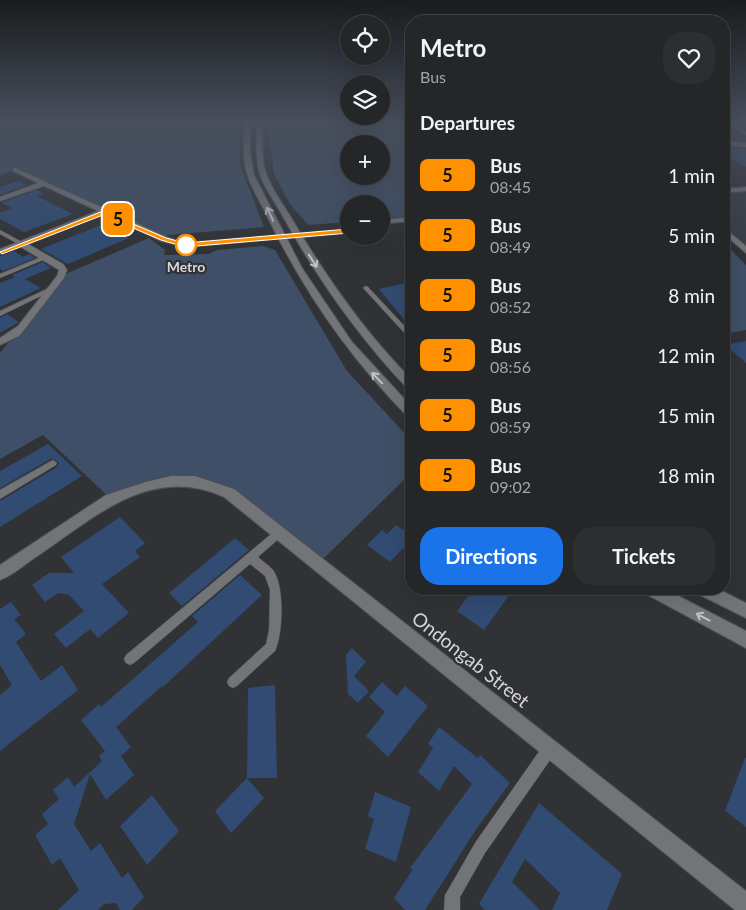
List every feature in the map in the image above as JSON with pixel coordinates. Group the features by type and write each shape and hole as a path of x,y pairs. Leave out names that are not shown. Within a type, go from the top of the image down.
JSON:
{"street":[{"path":"248,163 249,172 280,236 333,325 356,356 405,407"},
{"path":"261,163 262,171 295,233 345,312 377,351 405,379"},
{"path":"15,170 164,239 185,245 280,236 340,226"},
{"path":"0,199 43,184"},
{"path":"730,187 746,187"},
{"path":"730,190 746,187"},
{"path":"0,252 103,212"},
{"path":"390,221 405,220"},
{"path":"390,227 405,226"},
{"path":"295,233 340,231"},
{"path":"730,236 746,251"},
{"path":"0,342 15,334 21,328 61,276 63,270 60,266 22,244"},
{"name":"Ondongab Street","path":"0,573 111,499 159,483 186,481 214,487 229,493 746,905"},
{"path":"662,595 746,640"},
{"path":"715,595 746,611"}],"lane":[{"path":"0,232 22,244"},
{"path":"0,276 46,258"},
{"path":"366,288 405,330"},
{"path":"0,314 49,290"},
{"path":"0,495 53,463"},
{"path":"130,659 279,533"},
{"path":"232,682 270,647 275,630 276,590 269,573 251,558"},
{"path":"452,910 453,895 480,848 550,748"}],"shaded area":[{"path":"0,163 240,163 264,227 156,236 15,170 0,175"},
{"path":"273,163 340,163 340,185 390,185 390,163 405,163 405,217 390,218 390,195 340,195 340,223 308,225 290,204 274,174"},
{"path":"746,189 746,251 730,236 730,190"},
{"path":"149,238 165,250 164,255 209,254 217,250 263,246 275,250 347,371 405,434 405,479 318,564 229,493 186,481 111,499 43,435 0,459 0,353 61,276"},
{"path":"730,249 746,265 746,330 730,333"}],"building":[{"path":"18,181 27,185 0,195 0,187"},
{"path":"37,190 44,194 37,196 73,214 24,232 0,219 0,213 12,208 1,203"},
{"path":"98,226 103,226 129,238 68,264 41,249"},
{"path":"14,251 23,257 29,254 35,258 3,271 0,269 0,256"},
{"path":"43,262 51,268 25,279 41,288 0,307 0,283 15,277 12,275"},
{"path":"405,283 405,321 379,289"},
{"path":"7,314 19,322 0,333 0,318"},
{"path":"746,341 746,363 730,349 730,344"},
{"path":"48,444 82,476 0,527 0,501 57,467 59,463 52,458 0,488 0,471"},
{"path":"120,517 145,543 135,551 140,557 102,584 129,613 98,638 90,629 66,648 54,634 84,611 69,595 58,593 45,602 32,585 49,573 74,573 61,557"},
{"path":"396,525 405,531 405,546 390,562 367,545 382,530 387,534"},
{"path":"235,538 249,550 182,606 169,593"},
{"path":"240,575 262,595 163,687 116,727 131,747 121,756 134,775 106,800 90,774 74,824 91,851 100,843 122,878 128,872 144,897 132,910 120,910 116,903 104,904 98,910 58,910 79,890 60,858 52,865 35,835 48,824 42,814 59,799 53,790 68,777 74,787 102,761 99,756 105,751 81,720 99,704 101,707 198,622 192,616"},
{"path":"469,595 505,595 508,597 484,630 457,611"},
{"path":"11,602 21,615 14,619 26,634 16,642 41,681 62,665 78,690 0,751 0,695 12,685 0,665 0,609"},
{"path":"352,648 366,662 354,676 369,691 358,703 348,694 346,655"},
{"path":"382,682 397,696 405,686 428,706 388,757 366,736 385,712 369,697"},
{"path":"275,685 277,778 247,778 248,688"},
{"path":"439,727 478,758 480,755 510,783 477,828 425,910 405,910 394,898 413,869 410,868 472,784 454,766 439,791 418,772 433,748 428,744"},
{"path":"746,758 746,827 725,811"},
{"path":"247,778 264,798 231,833 215,811"},
{"path":"375,792 411,807 396,862 365,849 374,819 368,816"},
{"path":"152,795 179,831 147,865 120,826"},
{"path":"539,803 622,874 607,910 552,910 560,893 525,859 512,882 540,910 485,910 479,904"}],"bus line":[{"name":"5","path":"0,252 103,212 164,239 185,245 340,232"}],"place":[{"name":"Metro","path":"186,245"}]}
